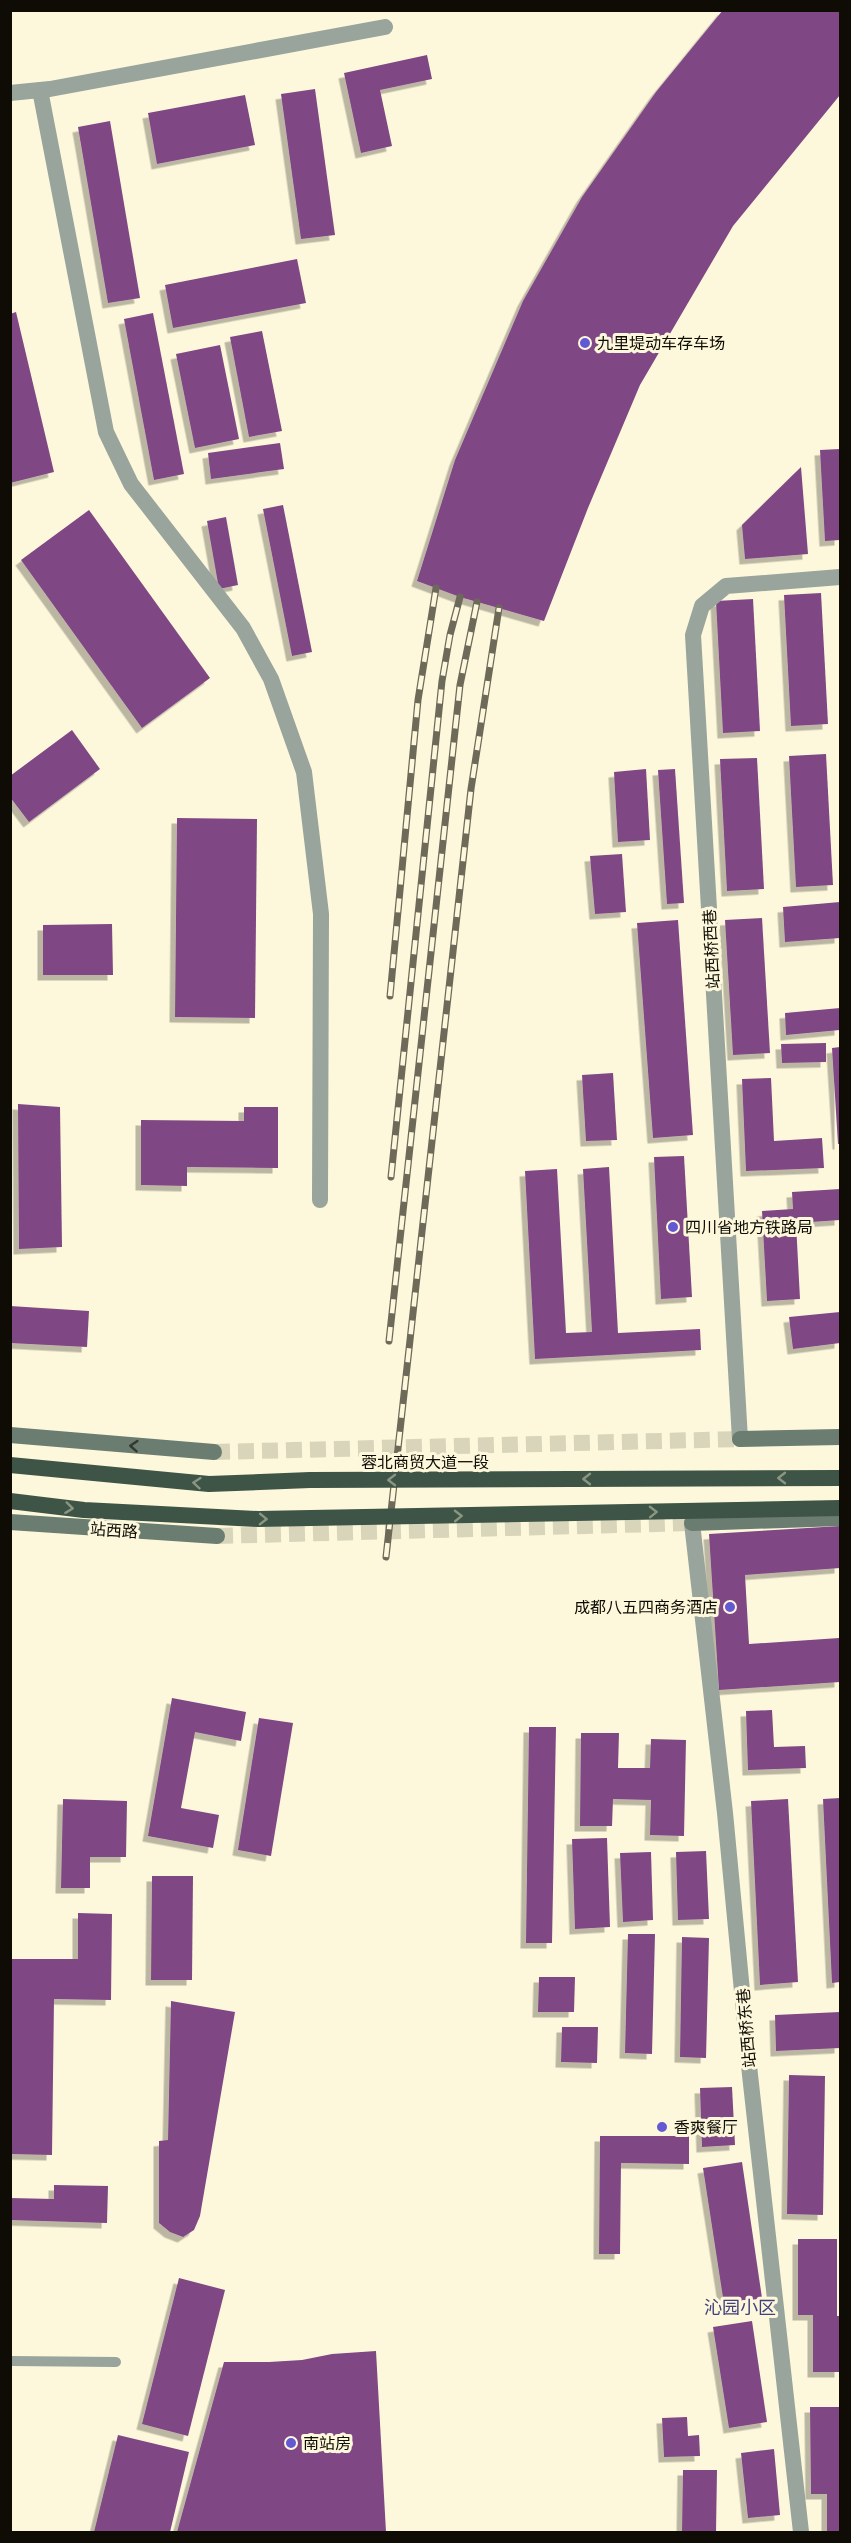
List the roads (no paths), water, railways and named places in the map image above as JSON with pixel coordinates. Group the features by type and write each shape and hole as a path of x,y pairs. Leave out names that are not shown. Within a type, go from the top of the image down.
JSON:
{"highway":[{"name":"蓉北商贸大道一段","path":"10,1465 209,1484 321,1480 840,1478"},
{"path":"10,1501 84,1510 258,1519 840,1508"}],"main road":[{"path":"10,1435 214,1452"},
{"path":"740,1438 840,1437"},
{"path":"692,1523 840,1518"},
{"name":"站西路","path":"10,1522 217,1536"}],"street":[{"path":"10,93 40,90 385,27"},
{"path":"40,90 106,432 131,484 243,628 271,679 304,772 321,914 320,1200"},
{"name":"站西桥西巷","path":"740,1438 693,635 702,606 726,586 840,577"},
{"name":"站西桥东巷","path":"692,1523 801,2532"}],"lane":[{"path":"10,2361 116,2362"}],"tunnel":[{"path":"214,1452 740,1439"},
{"path":"217,1536 692,1523"}],"railway":[{"path":"390,996 418,700 436,588"},
{"path":"391,1177 442,681 450,635 460,597"},
{"path":"389,1341 460,685 477,602"},
{"path":"386,1557 471,789 499,608"}],"place":[{"name":"九里堤动车存车场","path":"585,343"},
{"name":"四川省地方铁路局","path":"673,1227"},
{"name":"成都八五四商务酒店","path":"730,1607"},
{"name":"香爽餐厅","path":"662,2127"},
{"name":"南站房","path":"291,2443"}],"district":[{"name":"沁园小区","path":"740,2307"}]}
